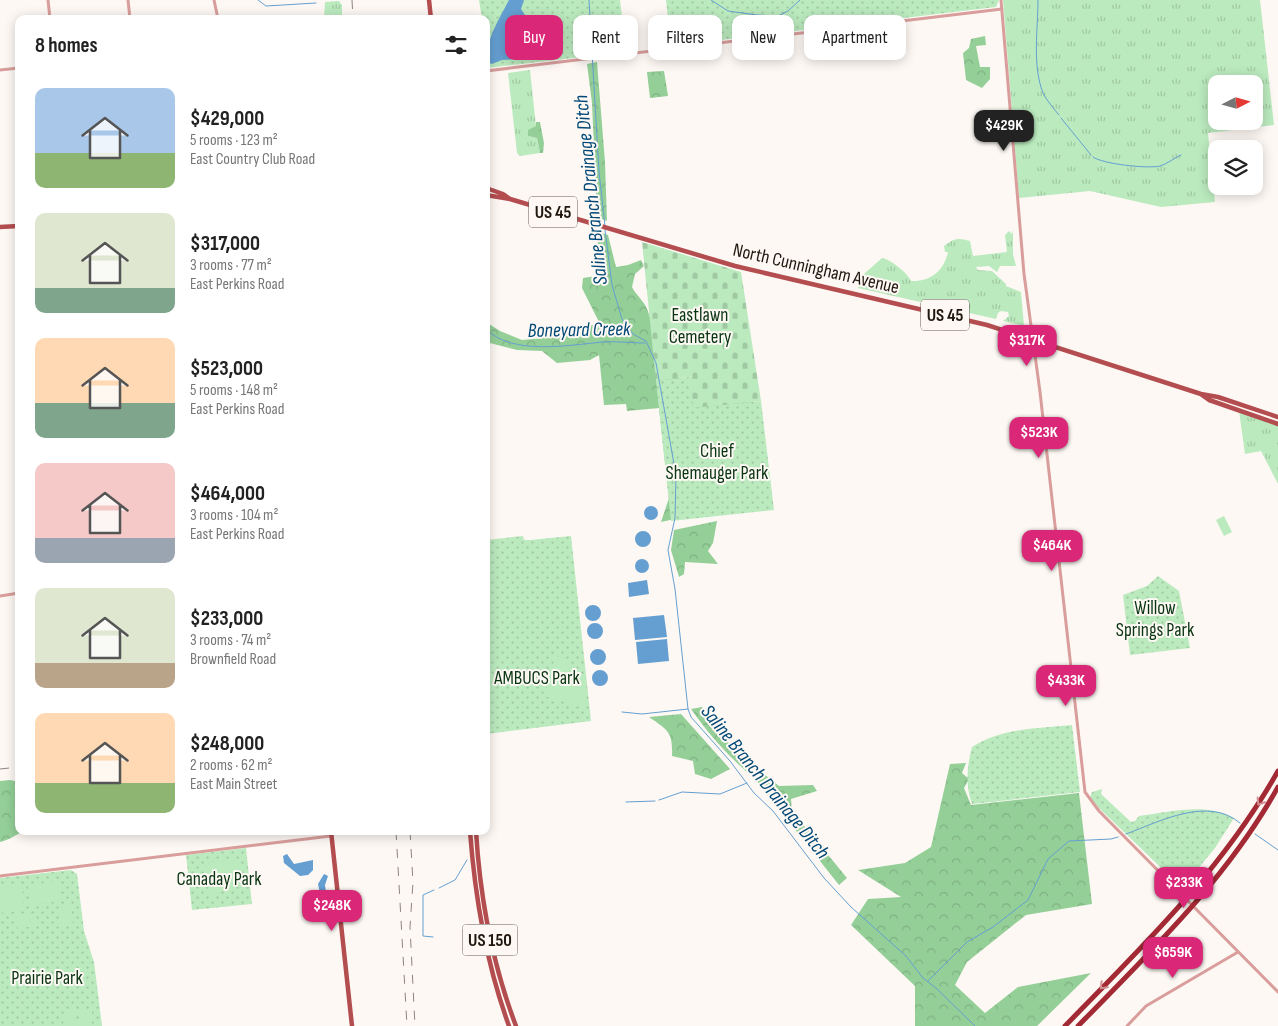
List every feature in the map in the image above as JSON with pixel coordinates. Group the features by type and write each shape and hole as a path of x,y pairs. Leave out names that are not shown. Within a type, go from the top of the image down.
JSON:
{"highway":[{"path":"1065,1026 1204,880 1236,838 1278,771"},
{"path":"1078,1026 1204,894 1247,837 1278,787"}],"main road":[{"path":"429,0 431,15"},
{"name":"North Cunningham Avenue","path":"490,189 503,194 510,200"},
{"name":"North Cunningham Avenue","path":"490,196 608,228 735,266 974,321 1278,417"},
{"path":"0,227 15,226"},
{"name":"North Cunningham Avenue","path":"1201,394 1209,400 1278,424"},
{"path":"332,835 352,1026"},
{"name":"US 150","path":"470,835 482,932 509,1026 515,1025 490,942 480,879 476,835"}],"street":[{"path":"48,0 50,15"},
{"path":"128,0 130,15"},
{"path":"214,0 217,15"},
{"path":"1001,0 1011,101 1015,179 1085,792 1099,811 1278,992"},
{"path":"490,70 1002,9"},
{"path":"0,70 15,68"},
{"path":"0,596 15,594"},
{"path":"0,876 324,835"},
{"path":"1127,1026 1146,1006 1238,952"}],"green space":[{"path":"479,0 620,0 622,15 573,15 573,58 563,59 563,15 505,15 505,60 556,60 490,68 490,15 481,15"},
{"path":"666,0 999,0 996,7 906,18 906,15 804,15 804,30 794,31 794,15 732,15 732,39 722,40 722,15 668,15"},
{"path":"1003,0 1260,0 1274,125 1263,126 1263,75 1208,75 1208,130 1233,130 1208,133 1208,195 1214,195 1215,202 1161,207 1090,191 1019,198"},
{"path":"339,1 342,5 342,15 324,15 325,2"},
{"path":"985,36 986,45 976,46 980,67 990,67 990,79 982,88 966,80 963,53 969,48 971,39"},
{"path":"597,62 605,162 607,221 597,217 592,103 587,64"},
{"path":"530,70 536,126 528,136 537,138 540,153 520,156 517,153 508,73"},
{"path":"664,71 668,96 650,98 647,72"},
{"path":"536,122 540,122 544,143 543,153 540,153 537,138 528,136 528,130 536,126"},
{"path":"1013,230 1013,254 1016,266 1000,266 997,272 989,266 976,267 978,270 992,271 1006,286 1021,292 1024,326 1003,321 1009,316 1008,312 1001,311 996,319 858,288 865,273 882,258 898,267 911,281 924,280 940,270 948,252 945,252 944,246 950,242 956,239 970,241 973,256 1007,252 1005,235 1009,231 1012,234"},
{"path":"596,231 608,235 616,267 641,260 644,266 635,274 632,287 646,306 663,356 674,373 682,381 696,379 757,404 679,518 661,522 669,498 659,408 627,411 626,404 604,405 599,355 590,360 557,363 542,351 517,350 490,343 490,325 522,340 555,337 565,329 600,324 582,288 583,278 603,275"},
{"name":"Eastlawn Cemetery","path":"642,242 741,272 761,401 693,408 689,377 656,381"},
{"name":"Chief Shemauger Park","path":"690,377 693,408 761,401 774,510 671,521 656,381"},
{"path":"1239,411 1278,426 1278,484 1261,451 1245,454"},
{"path":"1224,516 1232,532 1224,536 1216,520"},
{"path":"717,521 713,543 708,551 718,564 685,562 684,574 679,577 671,550 674,530"},
{"name":"AMBUCS Park","path":"523,536 524,540 530,540 571,536 591,721 490,734 490,540"},
{"name":"Willow Springs Park","path":"1158,576 1179,591 1190,648 1130,655 1123,595 1147,586"},
{"path":"555,656 571,663 581,675 586,690 585,707 547,697 545,694"},
{"path":"702,707 735,750 779,786 813,785 817,791 791,799 792,811 847,878 839,885 755,779 721,746 691,709"},
{"path":"681,714 730,769 711,779 695,774 693,761 672,756 668,732 649,717"},
{"path":"1072,725 1080,792 972,804 968,790 968,776 972,747 984,740 1008,732"},
{"path":"966,763 962,773 969,779 964,788 971,805 1079,793 1092,904 1026,915 967,962 955,985 985,1013 1018,987 1091,973 1037,1026 915,1026 915,986 851,925 868,899 901,897 858,870 905,863 931,847 950,764"},
{"path":"0,781 15,781 15,835 17,835 0,842"},
{"path":"1102,789 1101,794 1131,822 1135,821 1139,816 1199,809 1223,813 1234,818 1215,848 1182,888 1090,798 1092,792"},
{"name":"Canaday Park","path":"246,848 252,904 192,910 186,855"},
{"path":"239,861 239,868 232,884 222,892 209,895 206,865 209,862"},
{"name":"Prairie Park","path":"71,870 77,874 84,931 94,962 102,1026 0,1026 0,878"},
{"path":"60,881 62,901 30,905 28,885"},
{"path":"22,885 24,910 0,913 0,887"},
{"path":"71,906 73,926 60,927 58,908"},
{"path":"36,913 37,926 17,928 16,915"},
{"path":"64,1009 76,1009 76,1026 63,1026"},
{"path":"79,1009 92,1009 92,1026 79,1026"}],"water":[{"path":"509,0 524,0 521,9 525,15 505,15 505,60 490,63 490,40"},
{"path":"648,506 654,506 658,513 654,520 648,520 644,516 644,510"},
{"path":"643,531 649,533 651,539 649,545 643,547 637,545 635,539 637,533"},
{"path":"639,559 645,559 649,566 645,573 639,573 635,569 635,563"},
{"path":"647,580 649,594 629,597 628,583"},
{"path":"590,605 596,605 601,610 599,619 590,621 585,616 585,610"},
{"path":"664,615 667,637 635,640 633,618"},
{"path":"595,623 601,625 603,631 601,637 595,639 589,637 587,631 589,625"},
{"path":"667,639 669,661 638,664 636,642"},
{"path":"595,649 601,649 606,654 604,663 595,665 590,660 590,654"},
{"path":"597,670 603,670 608,675 606,684 597,686 592,681 592,675"},
{"path":"287,854 294,864 313,860 313,870 308,875 300,876 284,863 283,856"},
{"path":"324,874 328,876 325,885 327,899 322,904 318,884"}],"waterway":[{"name":"Boneyard Creek","path":"258,0 266,6 316,3"},
{"name":"Saline Branch Drainage Ditch","path":"589,0 599,172 605,226"},
{"name":"Saline Branch Drainage Ditch","path":"711,0 728,11 778,16 788,11 800,0"},
{"path":"1038,0 1036,47 1040,82 1043,93 1059,115"},
{"path":"1061,118 1091,155"},
{"path":"1093,157 1115,164 1154,167 1163,165 1181,155"},
{"name":"Saline Branch Drainage Ditch","path":"605,230 612,285 622,319 633,334 646,341 656,363 676,475 675,518 668,550 675,589 688,709 691,717 730,761 754,793 773,811 824,878 851,907 906,956 923,978 975,1026"},
{"name":"Boneyard Creek","path":"490,332 510,343 525,346 542,347 608,342 645,343"},
{"path":"622,712 642,714 688,709"},
{"path":"659,800 682,792 720,794 747,783"},
{"path":"626,802 655,801"},
{"path":"1126,834 1169,818 1199,811 1227,815 1240,823"},
{"path":"1255,834 1278,850"},
{"path":"928,981 967,942 993,927 1028,900 1048,859 1069,841 1118,837"},
{"path":"439,888 455,880 467,860"},
{"path":"433,937 423,936 423,895 434,890"}],"railway":[{"path":"352,0 353,15"},
{"path":"0,769 15,767"},
{"path":"396,835 407,1026"},
{"path":"410,835 413,882 410,927 415,1026"}]}
